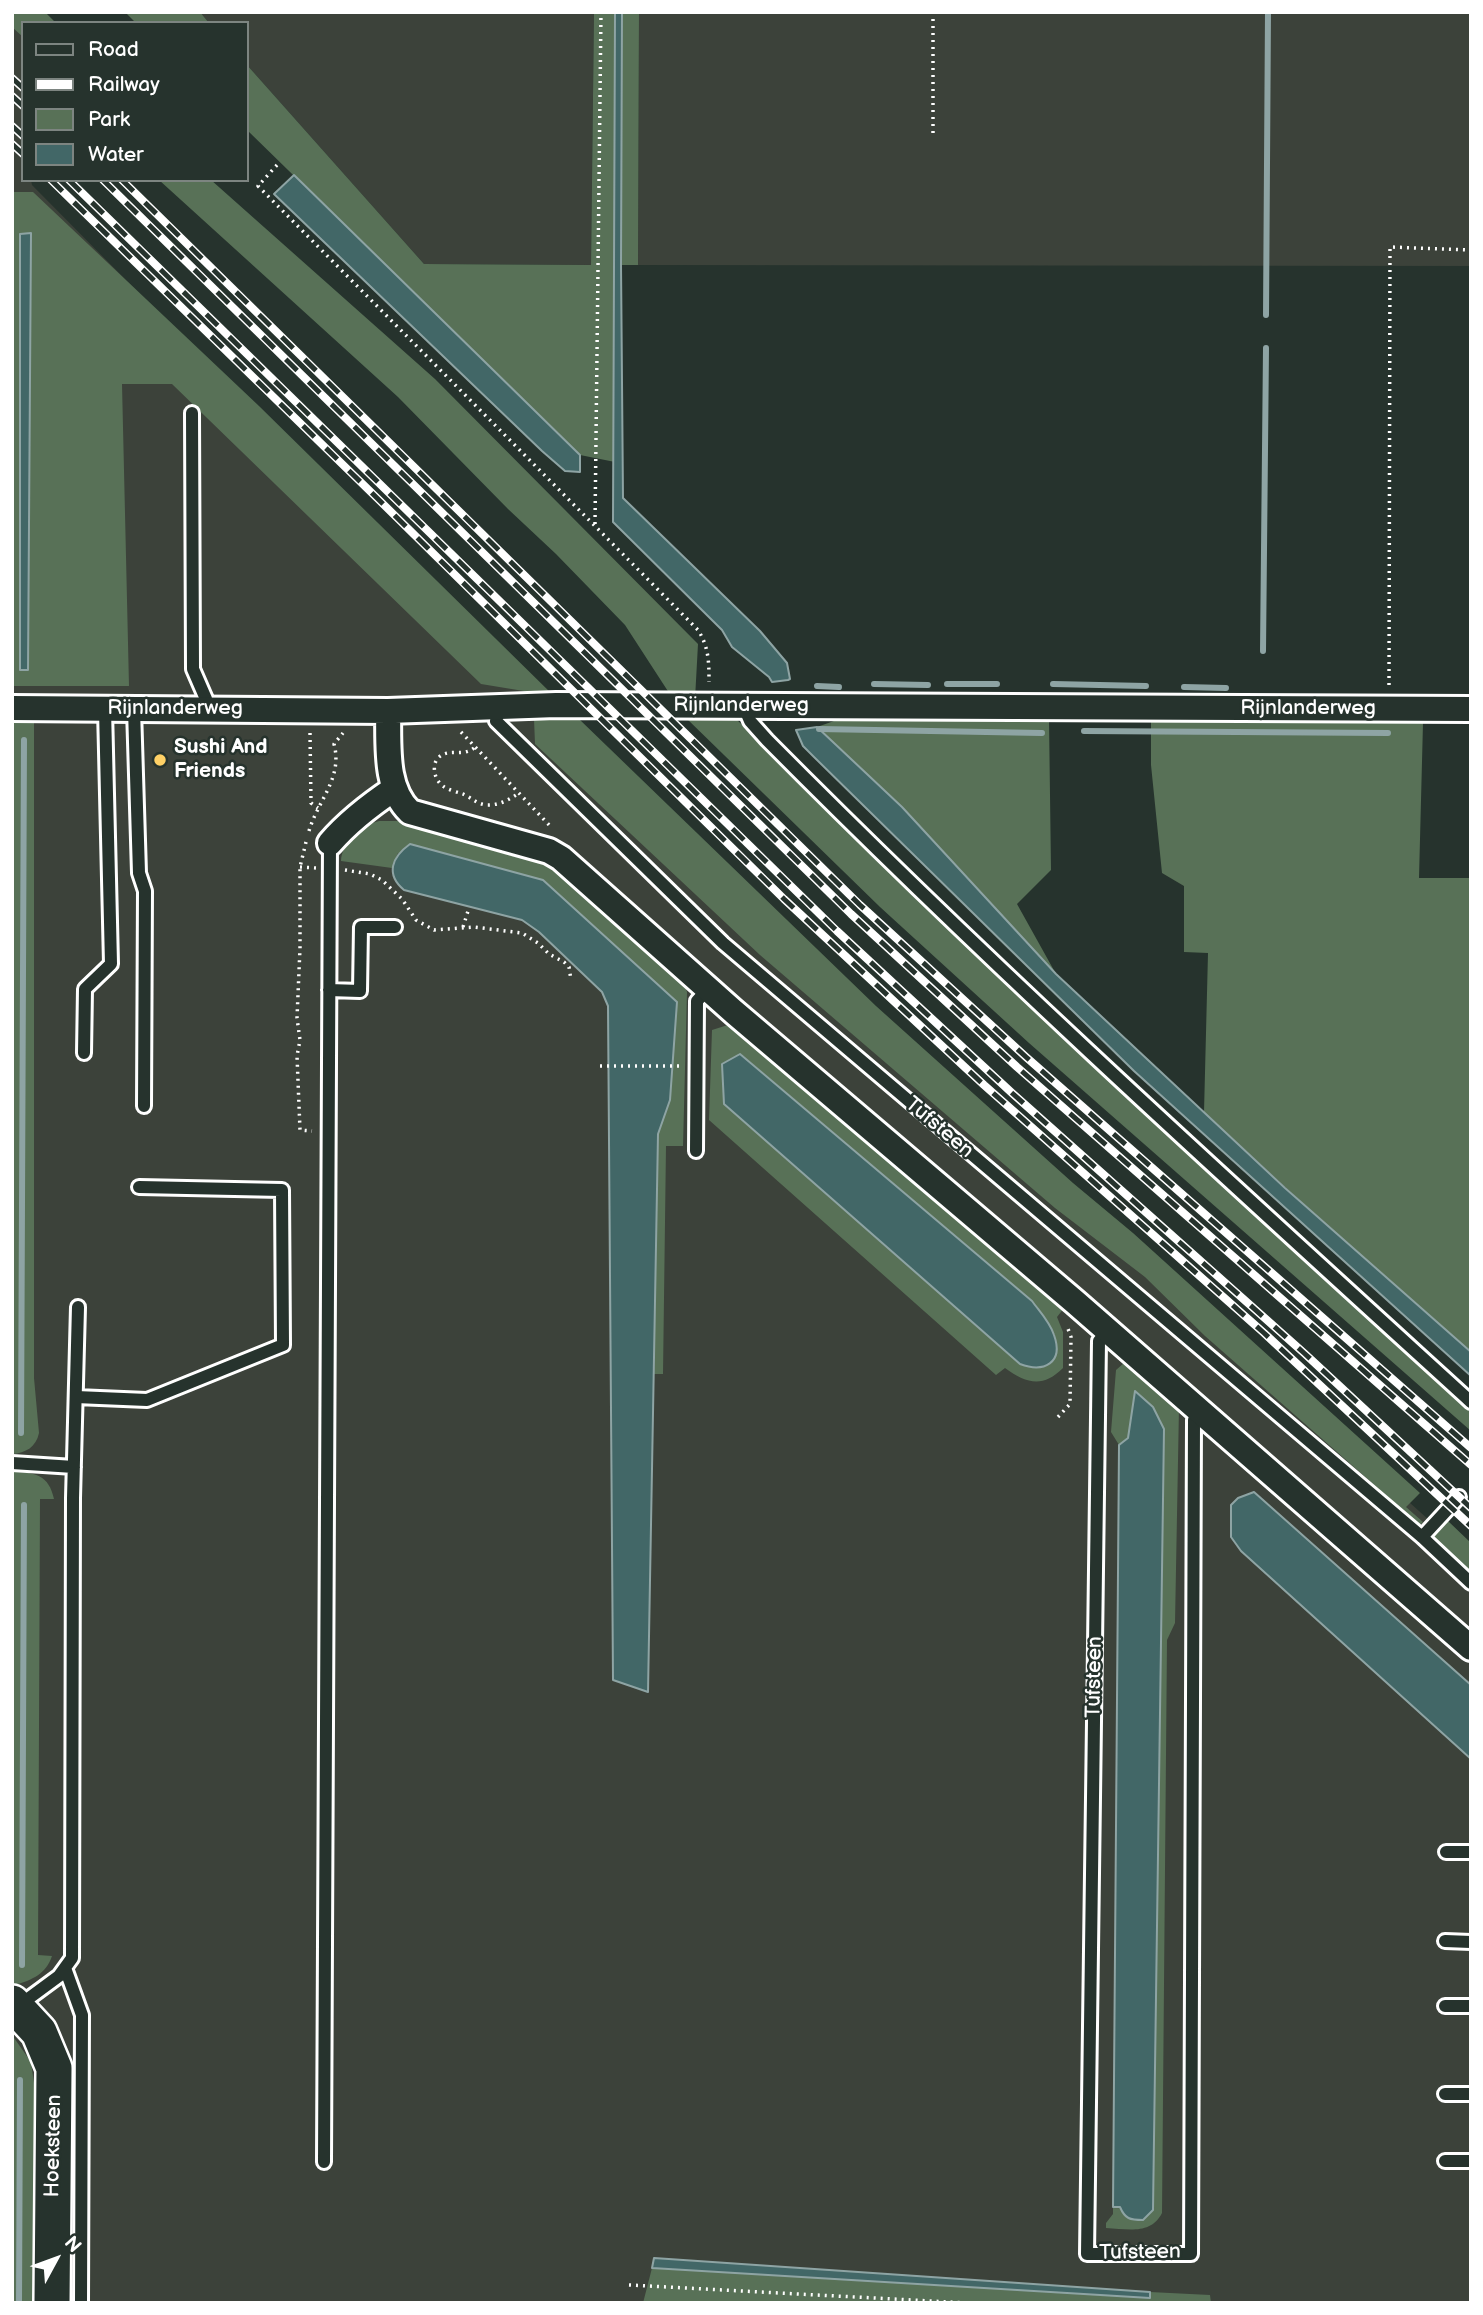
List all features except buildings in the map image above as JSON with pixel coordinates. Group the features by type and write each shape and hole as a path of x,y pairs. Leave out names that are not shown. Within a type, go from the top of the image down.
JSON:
{"street":[{"name":"Rijnlanderweg","path":"12,708 388,711 546,705 1471,709"},
{"path":"330,843 363,810 394,789 389,759 388,711"},
{"name":"Tufsteen","path":"394,789 401,803 410,812 549,851 561,858 708,989 1076,1302 1471,1647"},
{"name":"Hoeksteen","path":"14,2006 39,2032 54,2068 52,2303"}],"lane":[{"path":"192,413 193,669 206,699 207,709"},
{"path":"744,706 750,721 767,740 894,868 1144,1104 1471,1402"},
{"name":"Tufsteen","path":"500,708 496,721 723,943 1422,1537 1471,1583"},
{"path":"84,1053 85,989 111,964 105,709"},
{"path":"134,709 139,873 145,891 144,1107"},
{"path":"324,2162 330,843"},
{"path":"329,990 360,990 361,927 395,927"},
{"path":"696,1152 697,1002 708,989"},
{"path":"76,1397 147,1400 283,1345 282,1189 139,1187"},
{"path":"14,2006 59,1976 72,1958 74,1466 78,1307"},
{"name":"Tufsteen","path":"1108,1331 1099,1341 1087,2254 1191,2253 1194,1420 1201,1411"},
{"path":"12,1463 74,1466"},
{"path":"1422,1537 1459,1497"},
{"path":"1446,1852 1471,1852"},
{"path":"1446,1941 1471,1942"},
{"path":"65,1968 82,2015 82,2303"},
{"path":"1445,2006 1471,2006"},
{"path":"1445,2094 1471,2094"},
{"path":"1444,2161 1471,2161"}],"path":[{"path":"595,524 601,12"},
{"path":"933,12 933,137"},
{"path":"277,166 258,186 698,630 706,642 709,657 709,706"},
{"path":"1389,709 1390,247 1471,250"},
{"path":"307,710 310,727 311,803 318,808"},
{"path":"314,1131 300,1130 301,1112 297,1103 297,1056 300,1040 297,1018 300,867 313,818 336,773 334,744 346,728 346,710"},
{"path":"475,747 461,754 447,752 434,763 435,774 443,787 477,803 488,805 501,803 519,793"},
{"path":"300,867 317,868"},
{"path":"340,869 370,874 382,880 393,889 416,920 434,930 463,927 523,933 549,954 564,962 569,967 571,981"},
{"path":"463,927 468,911"},
{"path":"600,1066 687,1066"},
{"path":"1058,1416 1070,1404 1070,1337 1063,1320 1065,1313 1076,1302"},
{"path":"629,2285 968,2303"}],"shaded area":[{"path":"12,12 32,12 25,21 21,21 21,182 31,182 548,707 1160,1277 1471,1558 1471,2303 12,2303"},
{"path":"200,12 594,12 591,265 424,264 248,66 248,21 207,21"},
{"path":"639,12 1471,12 1471,266 638,265"}],"green space":[{"path":"12,12 45,12 54,21 21,21 21,35 12,27"},
{"path":"125,12 200,12 207,21 134,21"},
{"path":"594,12 615,12 615,462 580,455 248,131 248,66 424,264 591,265"},
{"path":"622,12 639,12 638,265 621,265"},
{"path":"161,182 213,182 435,379 698,644 695,699 673,699 625,625 398,397"},
{"path":"12,192 33,192 259,406 554,696 481,684 172,384 122,384 129,686 12,686"},
{"path":"12,716 34,718 34,1378 39,1433 30,1448 12,1454"},
{"path":"733,716 1051,1024 1471,1411 1471,1431 1029,1043 880,907 685,717"},
{"path":"848,716 1049,719 1051,870 1017,904 1056,974 902,807 817,727"},
{"path":"534,719 579,719 876,1006 1073,1183 1133,1233 1420,1493 1406,1507 1423,1522 1420,1525 1205,1336 1145,1277 1055,1208 760,955 535,744"},
{"path":"1151,720 1423,723 1419,878 1471,878 1471,1352 1349,1246 1204,1112 1208,953 1184,952 1184,886 1162,873 1151,765"},
{"path":"379,821 401,821 540,860 552,867 684,983 687,992 683,1146 666,1146 663,1374 654,1374 658,1134 670,1100 676,1002 398,853 392,868 341,861 345,847 354,835"},
{"path":"731,1024 1064,1308 1057,1317 1063,1332 1063,1368 1049,1379 1035,1382 1021,1378 1005,1368 996,1375 709,1120 712,1030","holes":["741,1054 1032,1301 722,1064"]},
{"path":"1124,1363 1130,1363 1179,1407 1175,1623 1167,1640 1162,2213 1152,2225 1138,2229 1106,2228 1106,2223 1113,2214 1113,2208 1153,2209 1164,1429 1160,1419 1136,1391 1128,1438 1119,1445 1111,1432 1116,1370"},
{"path":"12,1472 40,1476 49,1485 54,1499 40,1499 38,1955 52,1956 38,1975 15,1985 12,1983"},
{"path":"1448,1521 1471,1543 1471,1572 1433,1537"},
{"path":"12,2035 31,2062 34,2083 35,2303 12,2303"},
{"path":"652,2268 1150,2298 1150,2292 1210,2295 1211,2303 643,2303"}],"water":[{"path":"615,12 622,12 623,498 760,631 787,663 788,680 772,682 732,647 722,630 613,522"},
{"path":"294,175 580,455 580,472 565,471 542,451 274,194"},
{"path":"31,233 28,670 20,670 20,234"},
{"path":"817,727 902,807 1056,974 1285,1188 1471,1352 1471,1376 1134,1071 814,757 803,746 796,730"},
{"path":"410,844 543,880 677,1002 670,1100 658,1134 648,1692 613,1680 608,1006 602,992 539,932 522,920 404,890 394,878 393,866 399,854"},
{"path":"740,1054 1032,1301 1054,1335 1054,1359 1044,1366 1020,1364 724,1104 722,1064"},
{"path":"1135,1391 1153,1407 1164,1429 1153,2210 1143,2220 1128,2218 1120,2207 1113,2207 1119,1445 1128,1438"},
{"path":"1254,1492 1471,1685 1471,1759 1241,1551 1231,1537 1231,1505 1238,1498"},
{"path":"654,2258 1150,2292 1150,2298 652,2268"}],"waterway":[{"path":"1266,315 1268,12"},
{"path":"1263,651 1266,348"},
{"path":"874,684 928,685"},
{"path":"947,684 997,684"},
{"path":"1053,684 1146,686"},
{"path":"817,686 839,687"},
{"path":"1184,687 1226,688"},
{"path":"819,729 1042,733"},
{"path":"1084,731 1388,733"},
{"path":"21,1433 24,740"},
{"path":"22,1965 24,1505"},
{"path":"19,2303 20,2080"}],"railway":[{"path":"12,78 21,86"},
{"path":"12,96 21,104"},
{"path":"12,126 21,134"},
{"path":"12,144 21,152"},
{"path":"53,182 784,899 984,1085 1264,1333 1471,1526"},
{"path":"71,182 837,931 1012,1093 1304,1353 1471,1508"},
{"path":"105,182 851,914 1017,1067 1471,1465"},
{"path":"124,182 860,905 1026,1057 1471,1448"}],"place":[{"name":"Sushi And Friends","path":"160,760"}]}
